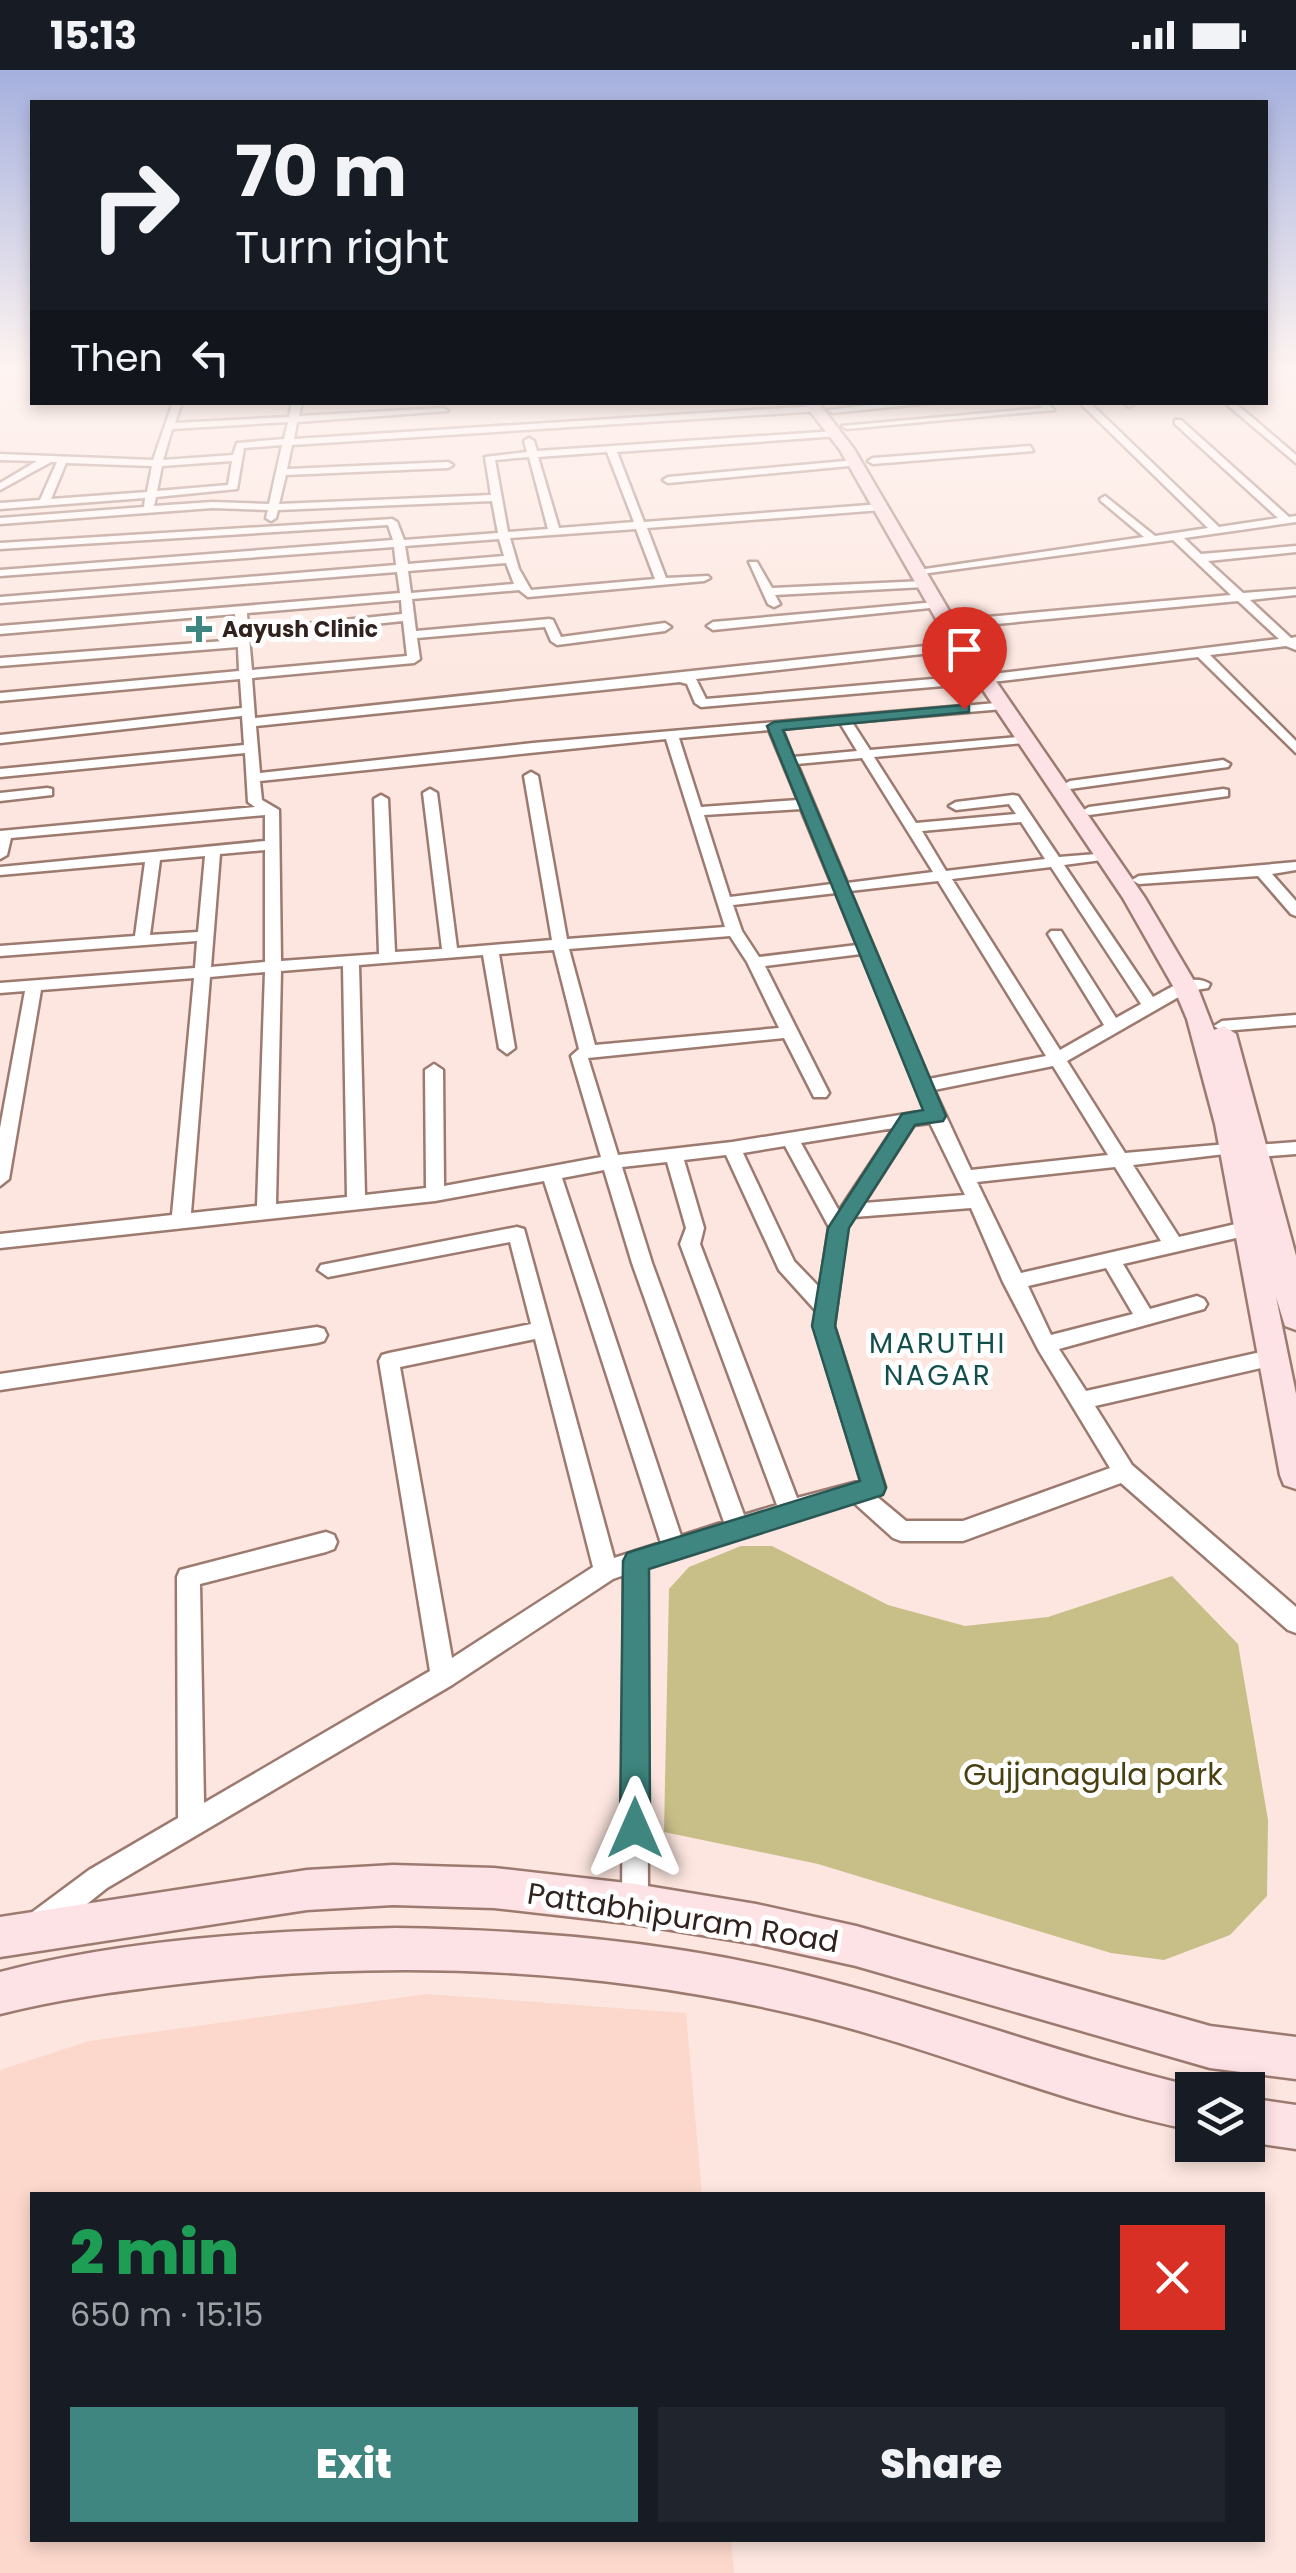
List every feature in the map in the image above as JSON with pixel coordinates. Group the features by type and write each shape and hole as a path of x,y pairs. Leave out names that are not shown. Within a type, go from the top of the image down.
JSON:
{"main road":[{"path":"873,482 882,506 928,583 1139,880 1194,985 1208,1046 1245,1149 1296,1318"},
{"path":"875,482 928,583 964,635"},
{"path":"993,677 1003,705 1024,738 1222,1026 1245,1149 1250,1228 1296,1475"},
{"name":"Pattabhipuram Road","path":"16,1933 307,1890 393,1885 494,1888 635,1904 756,1924 856,1946 1210,2047 1296,2058"},
{"name":"Pattabhipuram Road","path":"0,1994 93,1975 272,1950 388,1945 511,1950 648,1968 796,1994 1175,2104"},
{"path":"1265,2122 1296,2127"}],"street":[{"path":"44,502 53,482"},
{"path":"97,499 103,482"},
{"path":"142,618 145,534 153,482"},
{"path":"0,506 233,487 234,482"},
{"path":"263,608 265,552 278,482"},
{"path":"495,482 520,587 528,594 704,578"},
{"path":"541,482 555,533"},
{"path":"623,482 662,582"},
{"path":"1166,482 1216,530"},
{"path":"1248,482 1291,519"},
{"path":"0,521 230,504 273,507 498,498"},
{"path":"1105,500 1152,539"},
{"path":"0,572 882,506"},
{"path":"712,626 782,619 928,583 1152,539 1291,519"},
{"path":"0,546 270,526 388,522 394,524 399,542 414,659 0,697"},
{"path":"1175,536 1294,644"},
{"path":"24,628 35,543"},
{"path":"1199,558 1296,549"},
{"path":"0,600 512,559"},
{"path":"753,564 782,619"},
{"path":"768,592 928,583"},
{"path":"0,630 520,587"},
{"path":"0,739 686,678 964,635 1296,592"},
{"path":"241,611 255,802 272,810"},
{"path":"0,662 409,618"},
{"path":"412,635 549,623 556,641 665,627"},
{"path":"686,678 692,682 701,704 1294,644"},
{"path":"1200,652 1296,749"},
{"path":"253,778 1003,705"},
{"path":"845,721 1174,1246"},
{"path":"774,726 936,1116 1046,1345 1124,1472 1296,1622"},
{"path":"670,735 734,931 756,962 820,1094"},
{"path":"790,761 1024,738"},
{"path":"0,773 251,748"},
{"path":"1070,785 1223,764"},
{"path":"531,776 562,947 588,1050"},
{"path":"0,797 47,792"},
{"path":"430,792 450,953"},
{"path":"1089,810 1224,793"},
{"path":"381,798 387,959"},
{"path":"956,806 1013,800 1150,1005"},
{"path":"697,812 808,804"},
{"path":"0,855 2,835 272,810"},
{"path":"266,1213 274,967 272,810"},
{"path":"912,828 1025,817"},
{"path":"0,870 273,845"},
{"path":"181,1223 213,851"},
{"path":"142,940 154,856"},
{"path":"724,902 1104,856"},
{"path":"1139,880 1296,866"},
{"path":"1262,871 1296,911"},
{"path":"0,988 734,931"},
{"path":"1056,934 1113,1026"},
{"path":"0,951 204,936"},
{"path":"756,962 868,948"},
{"path":"490,950 507,1048"},
{"path":"351,962 356,1203"},
{"path":"924,1086 1057,1059 1150,1005 1194,985"},
{"path":"0,1180 34,986"},
{"path":"1222,1026 1296,1020"},
{"path":"736,1528 642,1264 579,1056 588,1050 790,1032"},
{"path":"434,1070 436,1194"},
{"path":"0,1241 436,1194 611,1162 732,1148 936,1116"},
{"path":"16,1933 191,1821 443,1677 606,1571 790,1510 874,1488 824,1326 844,1219 909,1119"},
{"path":"790,1139 844,1219"},
{"path":"732,1148 786,1265 826,1308"},
{"path":"965,1177 1245,1149 1296,1148"},
{"path":"674,1156 695,1228 690,1244 790,1510"},
{"path":"551,1173 674,1548"},
{"path":"844,1219 976,1201"},
{"path":"1014,1282 1250,1228"},
{"path":"328,1270 517,1234 606,1571"},
{"path":"1111,1260 1146,1319"},
{"path":"1046,1345 1197,1304"},
{"path":"443,1677 389,1361 542,1330"},
{"path":"0,1382 316,1335"},
{"path":"1082,1401 1274,1357"},
{"path":"856,1491 902,1531 963,1531 1124,1472"},
{"path":"191,1821 188,1577 326,1542"},
{"path":"635,1904 636,1561"}],"shaded area":[{"path":"427,1994 686,2013 702,2192 30,2192 30,2542 731,2542 734,2573 0,2573 0,2070 89,2041"}],"green space":[{"name":"Gujjanagula park","path":"741,1546 772,1546 888,1605 965,1626 1048,1617 1172,1576 1238,1644 1268,1820 1267,1896 1230,1935 1164,1960 1111,1953 818,1864 664,1832 669,1589 689,1567"}],"place":[{"name":"Aayush Clinic","path":"199,629"}],"district":[{"name":"MARUTHI NAGAR","path":"938,1359"}],"route":[{"path":"635,1828 636,1561 790,1510 874,1488 824,1326 838,1228 909,1119 936,1116 774,726 964,709"}]}
